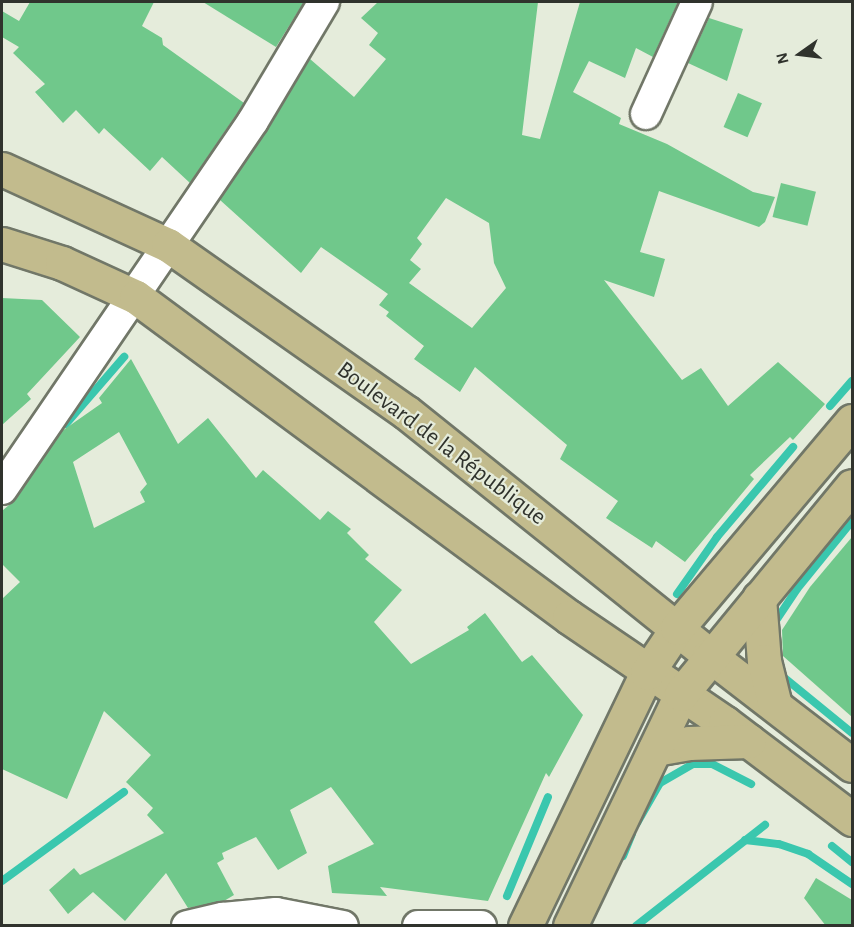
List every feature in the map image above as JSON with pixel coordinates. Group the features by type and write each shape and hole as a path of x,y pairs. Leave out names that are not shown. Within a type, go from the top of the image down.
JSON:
{"main road":[{"name":"Boulevard de la République","path":"2,169 168,245 406,412 709,655 852,765"},
{"path":"2,244 62,263 136,297 647,673 749,741 852,819"},
{"path":"525,926 647,673 676,628 852,421"},
{"path":"570,926 681,694 709,655 852,486"},
{"path":"759,598 764,661 775,705"},
{"path":"655,749 712,741 749,741"}],"street":[{"path":"2,489 136,297 168,245 253,121 324,2"},
{"path":"646,114 697,2"},
{"path":"187,926 223,918 276,914 344,926"},
{"path":"418,926 481,926"}],"building":[{"path":"30,2 154,2 142,26 162,38 163,45 244,103 190,183 162,157 150,171 104,128 99,134 76,110 63,123 35,92 45,84 13,53 19,47 2,37 2,11 19,21"},
{"path":"203,2 304,2 276,47"},
{"path":"378,2 538,2 522,135 540,139 580,2 678,2 653,57 636,48 625,78 589,61 573,92 621,118 619,124 667,144 753,192 775,197 765,222 759,227 659,191 640,252 665,259 654,297 604,280 682,380 701,368 728,406 778,362 825,404 793,440 790,437 750,475 754,479 685,562 656,541 652,548 606,518 618,501 560,459 567,445 475,367 460,392 414,359 424,346 386,316 389,312 379,305 388,294 321,247 301,273 220,200 310,59 354,97 386,59 369,45 378,33 361,18","holes":["446,198 489,223 494,263 506,288 472,328 409,283 421,269 410,260 422,244 417,238"]},
{"path":"709,18 743,29 727,81 688,63"},
{"path":"738,93 762,103 747,137 724,127"},
{"path":"781,183 816,192 807,226 773,217"},
{"path":"2,298 42,300 80,337 27,394 31,399 2,425"},
{"path":"131,359 178,444 208,418 256,478 263,470 320,520 328,511 351,529 347,533 369,555 365,559 402,590 374,622 411,664 469,630 467,627 485,613 522,662 532,655 583,715 549,777 546,773 488,901 380,887 387,896 332,893 328,866 374,844 331,787 290,810 307,853 278,870 256,837 222,853 224,859 217,863 234,895 224,901 188,908 166,873 125,921 93,892 68,914 49,890 74,868 80,875 164,833 147,815 153,808 126,782 151,755 104,711 67,799 2,769 2,599 20,582 2,564 2,511 16,499 62,431 102,403 99,398","holes":["119,432 147,484 140,492 145,502 94,528 73,462"]},
{"path":"852,537 852,717 783,656 782,630 810,587"},
{"path":"816,878 852,900 852,926 826,926 804,898"}],"waterway":[{"path":"66,424 124,357"},
{"path":"830,406 852,381"},
{"path":"677,594 717,537 793,447"},
{"path":"773,625 797,589 852,521"},
{"path":"781,675 852,733"},
{"path":"637,823 660,783 693,764 712,764 751,784"},
{"path":"2,881 124,792"},
{"path":"507,896 548,797"},
{"path":"636,926 765,825"},
{"path":"623,856 632,834"},
{"path":"745,840 779,844 808,854 852,884"},
{"path":"832,846 852,862"}]}
